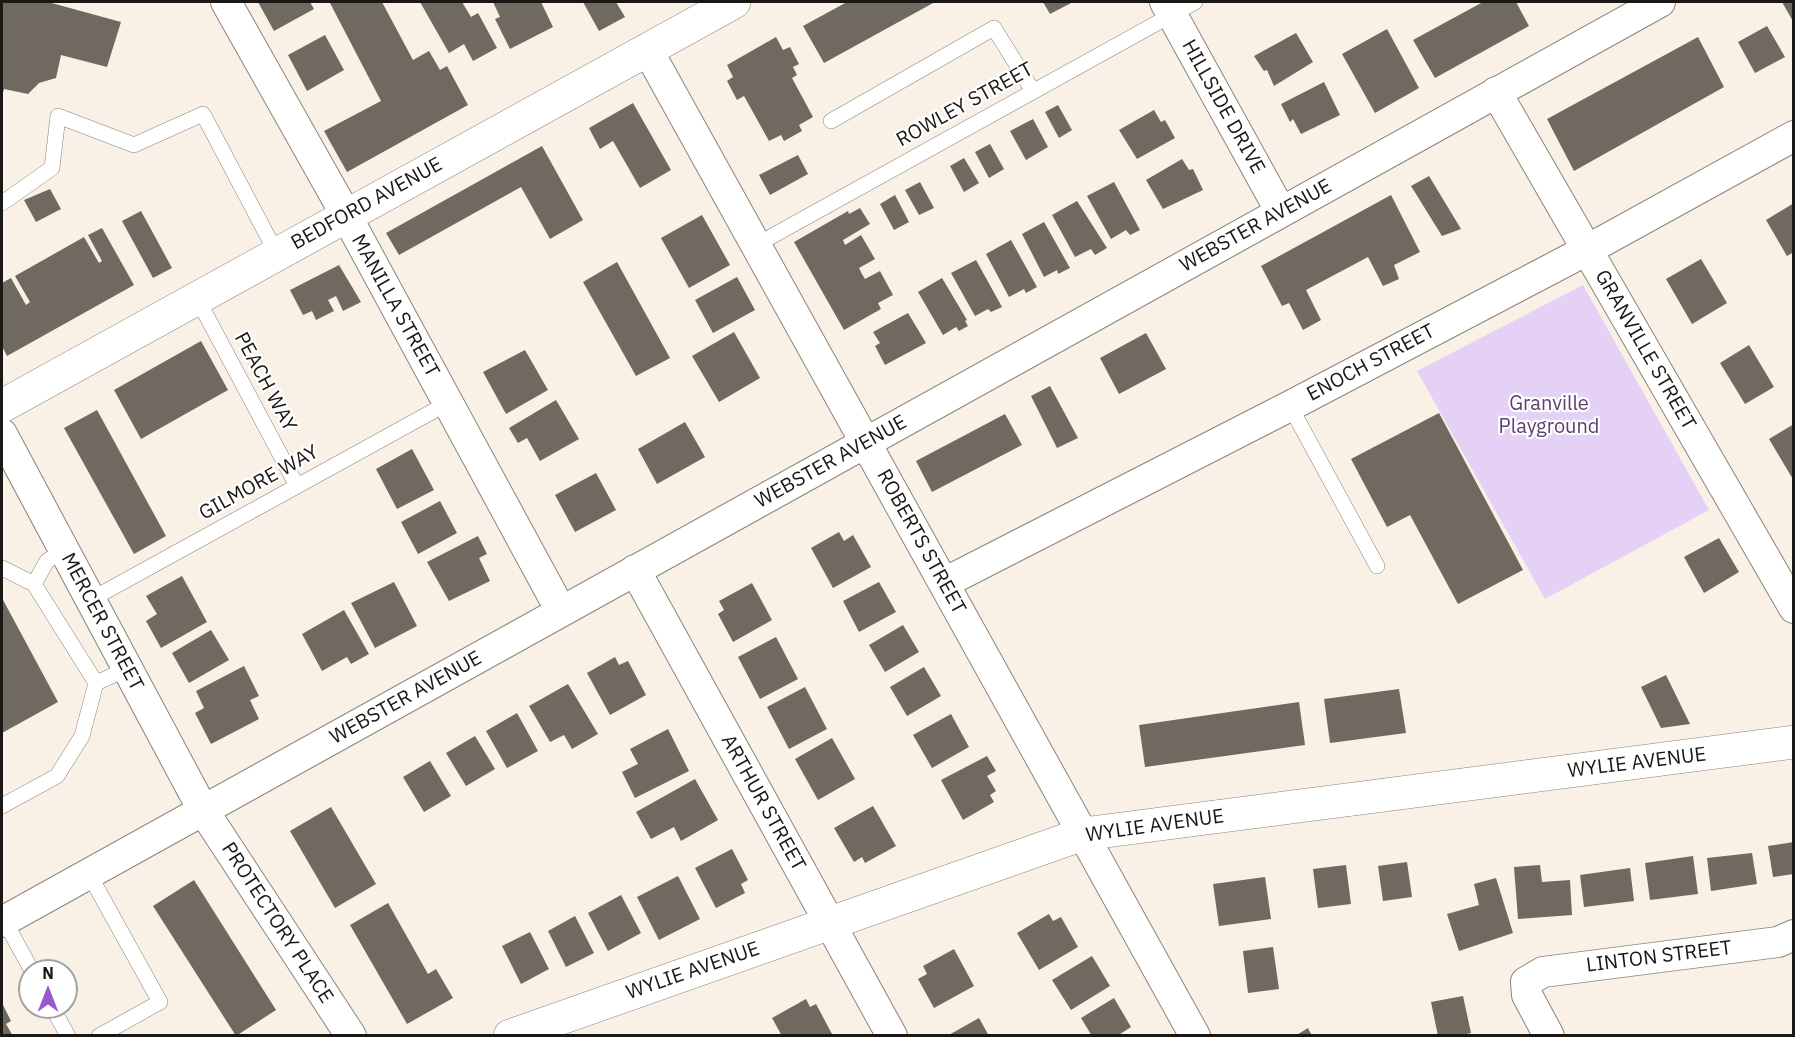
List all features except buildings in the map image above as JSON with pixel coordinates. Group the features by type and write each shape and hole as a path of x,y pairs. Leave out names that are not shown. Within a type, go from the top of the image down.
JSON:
{"street":[{"name":"MANILLA STREET","path":"225,2 346,215 561,611"},
{"name":"BEDFORD AVENUE","path":"2,406 734,2"},
{"name":"WEBSTER AVENUE","path":"3,921 1660,2"},
{"name":"HILLSIDE DRIVE","path":"1178,6 1281,212"},
{"name":"ROBERTS STREET","path":"647,49 1195,1035"},
{"name":"GRANVILLE STREET","path":"1496,92 1794,608"},
{"name":"ENOCH STREET","path":"944,583 1290,406 1587,250 1794,136"},
{"name":"MERCER STREET","path":"2,434 203,810"},
{"name":"ARTHUR STREET","path":"635,570 892,1035"},
{"name":"WYLIE AVENUE","path":"510,1035 1083,834 1794,742"},
{"name":"PROTECTORY PLACE","path":"203,810 351,1035"},
{"name":"LINTON STREET","path":"1549,1035 1527,995 1526,982 1544,972 1778,942 1794,935"}],"lane":[{"name":"ROWLEY STREET","path":"756,245 1033,91 1178,6"},
{"path":"831,121 994,28 1033,91"},
{"path":"2,203 52,168 58,116 134,145 203,114 277,254"},
{"name":"PEACH WAY","path":"197,298 297,486"},
{"name":"GILMORE WAY","path":"90,600 448,404"},
{"path":"1290,406 1377,566"},
{"path":"34,584 47,561 64,550"},
{"path":"2,568 34,584 96,683 82,736 57,776 2,806"},
{"path":"96,683 127,669"},
{"path":"88,874 160,1002 99,1035"},
{"path":"3,921 25,959"},
{"path":"59,1019 68,1035"}],"green space":[{"name":"Granville Playground","path":"1583,285 1709,510 1545,599 1417,371"}]}
